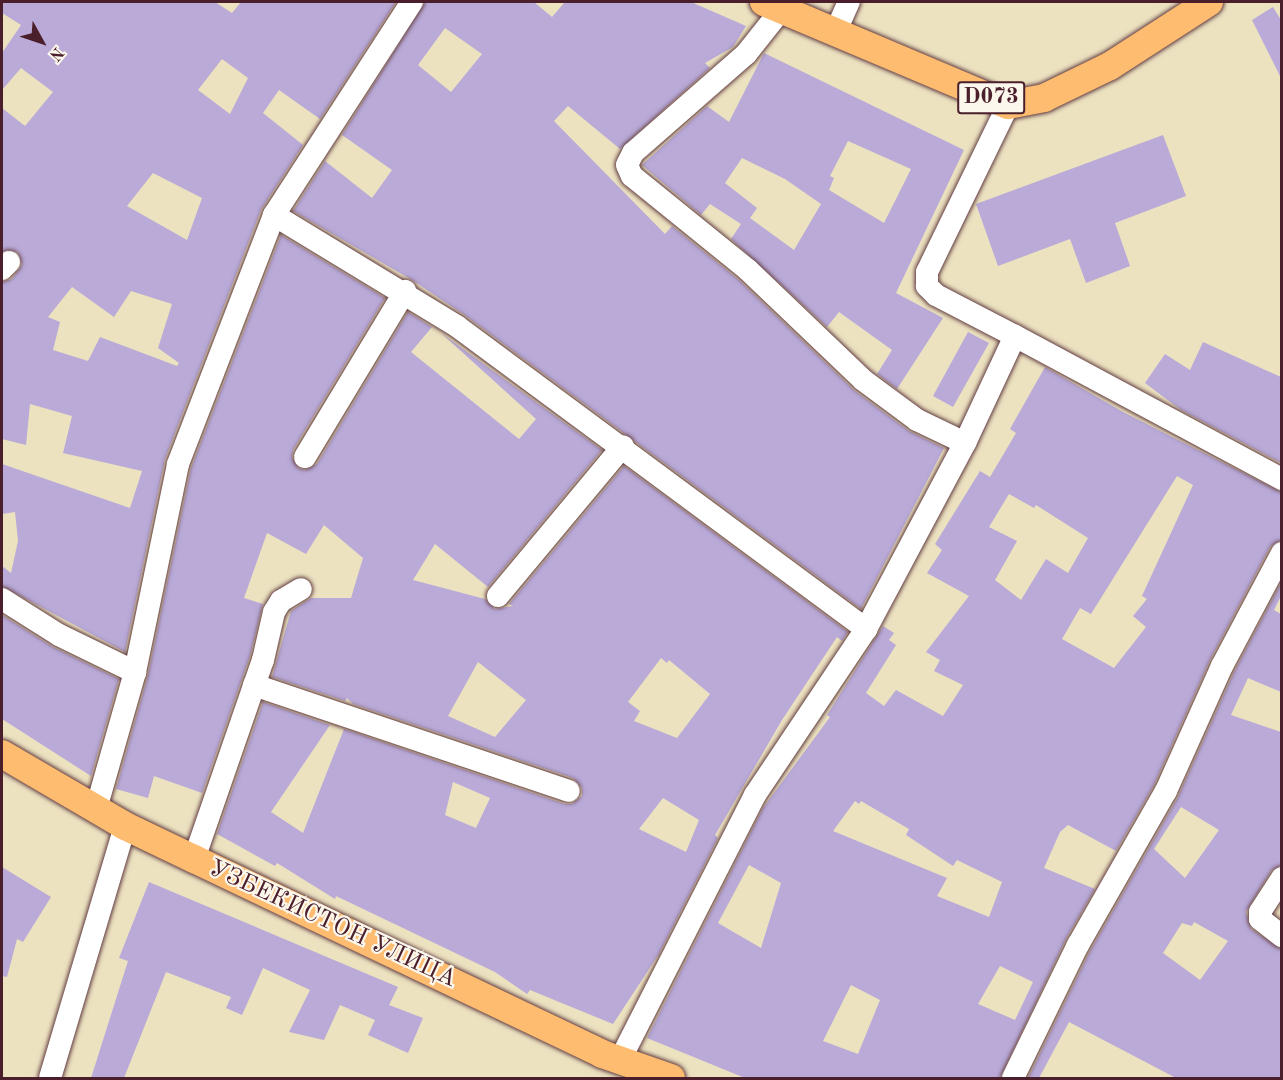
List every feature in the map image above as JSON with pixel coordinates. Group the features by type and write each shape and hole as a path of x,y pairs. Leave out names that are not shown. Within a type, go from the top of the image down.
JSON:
{"main road":[{"name":"D073","path":"772,5 1008,105 1044,98 1110,66 1209,2"},
{"name":"УЗБЕКИСТОН УЛИЦА","path":"2,754 125,826 194,860 621,1060 671,1078"}],"street":[{"path":"96,809 135,672 178,464 274,215 412,2"},
{"path":"836,33 849,2"},
{"path":"772,5 746,54 633,153 627,165 632,176 748,270 863,380 917,420 965,443"},
{"path":"1008,105 927,272 927,286 936,295 1281,479"},
{"path":"274,215 405,291 623,446 689,500 866,629"},
{"path":"305,457 405,291"},
{"path":"621,1060 754,795 866,629 965,443 1015,336"},
{"path":"498,596 623,446"},
{"path":"1013,1078 1078,945 1166,791 1222,666 1281,554"},
{"path":"194,860 254,685 274,612 281,601 301,589"},
{"path":"2,599 59,635 135,672"},
{"path":"254,685 569,790"},
{"path":"50,1078 125,826"},
{"path":"1281,878 1260,912 1260,919 1281,936"}],"building":[{"path":"2,2 215,2 232,13 241,2 396,2 320,119 279,90 263,113 303,145 261,210 165,459 125,652 2,586 2,566 11,573 18,541 15,512 2,514 2,464 130,508 142,471 63,453 72,416 30,404 26,445 2,439 2,282 12,279 22,265 18,252 2,251 2,108 25,126 53,92 21,68 2,90 2,53 21,25 2,13","holes":["222,59 248,78 230,114 198,90","153,173 202,198 187,240 127,206","72,287 114,317 131,291 172,304 158,348 179,363 177,366 100,337 88,361 53,350 60,322 48,317"]},
{"path":"425,2 534,2 552,17 565,2 691,2 746,26 733,47 705,63 710,68 620,149 568,106 554,121 665,234 672,226 739,280 855,391 909,431 944,448 861,609 466,316 412,280 293,211 325,161 372,198 392,170 342,135","holes":["445,28 482,54 451,92 418,65"]},
{"path":"1273,7 1281,20 1281,78 1252,20"},
{"path":"764,53 964,150 896,293 943,318 897,389 877,374 892,350 839,312 827,327 731,239 741,224 710,204 701,215 642,165 707,106 729,122","holes":["848,141 911,169 884,223 829,190 834,178 830,176","742,158 785,179 821,204 794,250 750,218 757,208 725,183"]},
{"path":"1163,135 1186,196 1115,223 1130,266 1086,283 1070,239 998,266 976,204"},
{"path":"281,235 385,298 293,450 292,457 298,468 305,470 317,464 408,312 432,327 411,352 519,439 536,419 441,333 602,450 488,587 435,544 413,580 485,599 495,609 513,606 509,604 624,466 848,632 842,641 837,637 782,720 715,835 718,838 659,954 613,1024 530,990 527,994 495,972 336,896 335,899 277,863 275,866 217,834 263,702 330,725 271,812 303,833 344,729 565,804 572,804 582,796 582,788 573,778 353,704 347,698 345,701 272,677 291,611 311,598 351,598 363,558 324,525 306,554 267,533 244,598 263,604 250,656 202,793 154,776 148,798 116,789 148,675 191,468","holes":["661,658 667,663 669,660 710,694 677,738 634,721 640,711 628,702","478,662 526,700 495,737 448,716","453,782 490,798 476,828 445,815","663,798 699,820 686,852 639,829"]},
{"path":"968,332 989,343 953,407 933,396"},
{"path":"1203,342 1281,377 1281,463 1181,410 1145,383 1165,354 1190,370"},
{"path":"1045,367 1123,412 1281,492 1281,540 1270,547 1210,660 1154,785 1116,851 1068,825 1060,832 1044,868 1095,889 1066,939 1000,1078 745,1078 647,1038 763,808 830,717 827,715 883,626 894,633 889,640 896,645 866,693 884,706 896,690 943,716 963,685 934,671 940,660 926,652 969,596 927,573 942,550 935,544 980,471 990,477 1016,433 1010,429","holes":["1177,476 1193,485 1142,596 1147,599 1133,616 1146,627 1114,668 1062,639 1080,608 1091,614","1009,494 1034,508 1036,505 1088,538 1068,573 1046,559 1021,600 995,580 1017,541 989,527","855,801 859,804 861,801 909,829 906,835 953,866 957,860 1002,882 989,917 937,896 947,878 833,831","749,865 781,883 761,948 718,923","1000,966 1033,982 1015,1020 978,1004","851,985 880,1000 858,1054 823,1041"]},
{"path":"1281,583 1281,596 1274,610 1281,614 1281,692 1248,678 1231,715 1281,732 1281,865 1271,871 1246,912 1251,929 1281,949 1281,1078 1176,1078 1069,1022 1039,1078 1028,1078 1090,951 1178,797 1234,672","holes":["1181,807 1219,830 1185,878 1154,849","1194,922 1228,941 1200,980 1163,953 1182,923 1192,926"]},
{"path":"2,615 53,647 119,679 91,776 2,719"},
{"path":"2,867 51,897 23,942 17,939 7,977 2,976"},
{"path":"149,882 398,987 389,1005 423,1018 408,1053 368,1035 375,1020 340,1005 324,1040 289,1032 310,990 263,968 242,1015 226,1008 231,997 166,972 124,1078 91,1078 128,961 119,958"}]}
